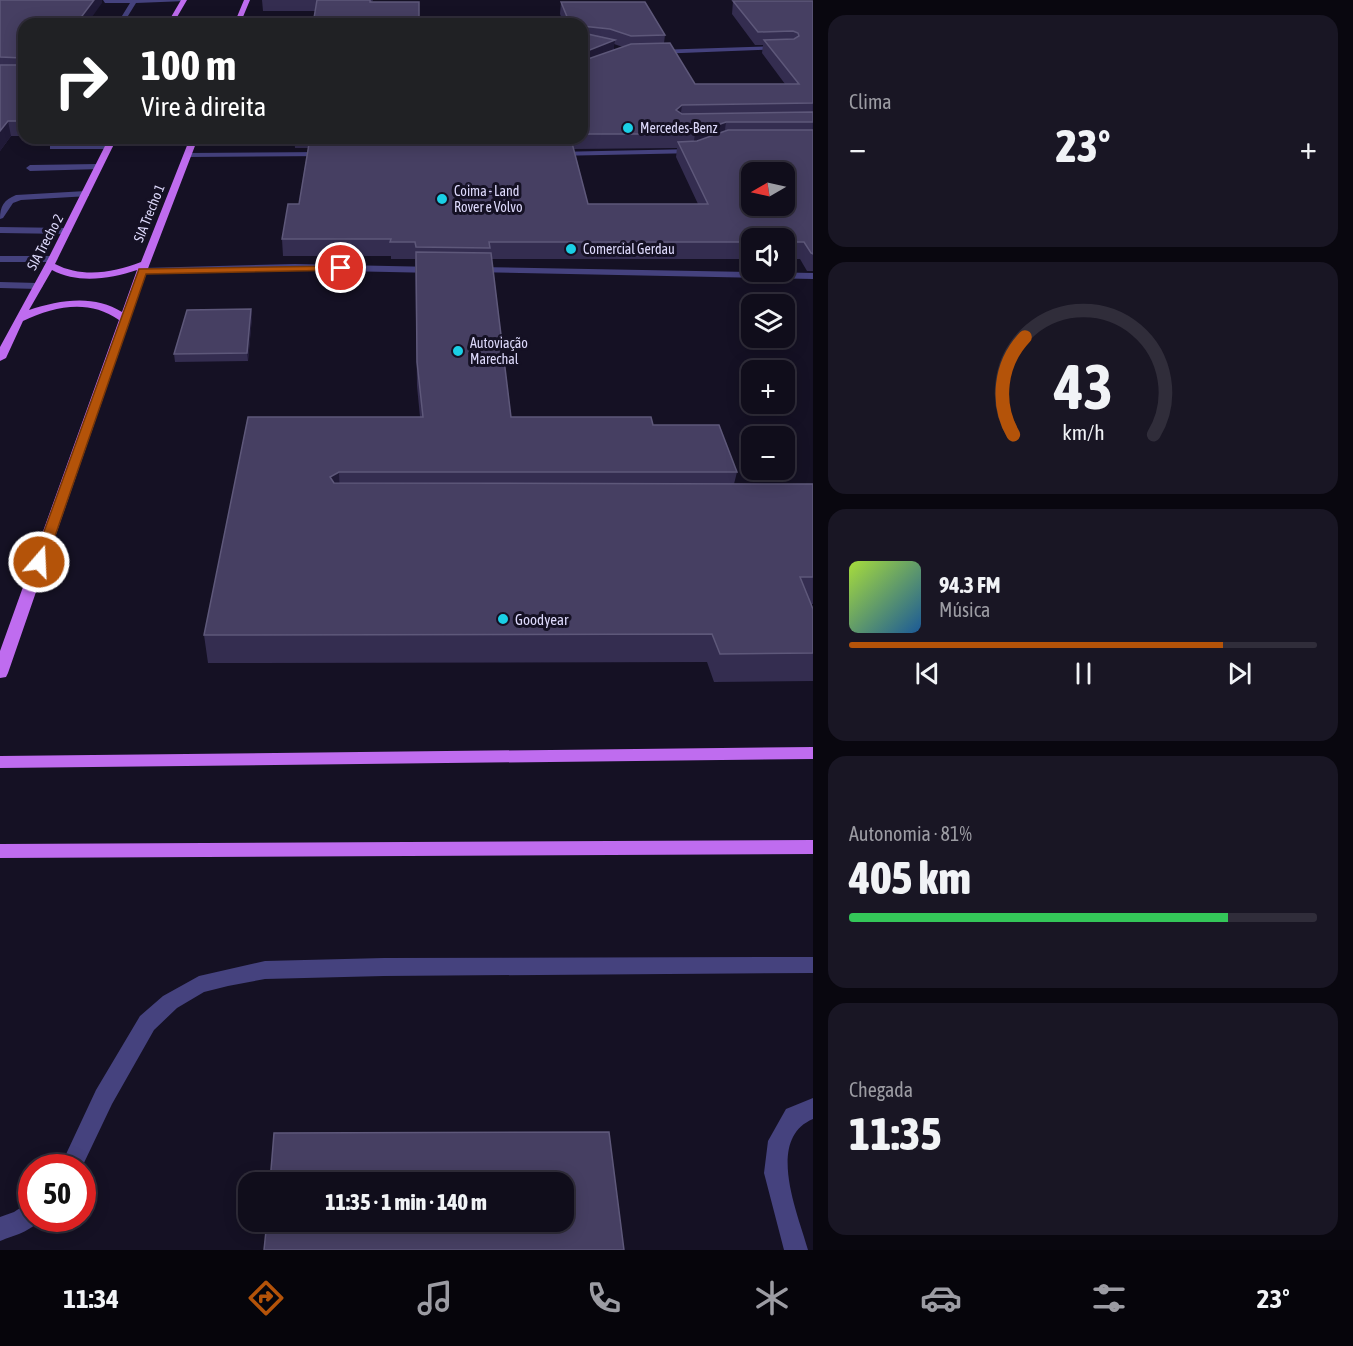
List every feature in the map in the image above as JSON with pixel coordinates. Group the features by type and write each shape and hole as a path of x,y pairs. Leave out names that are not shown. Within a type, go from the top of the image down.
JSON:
{"main road":[{"path":"173,18 183,0"},
{"path":"239,18 246,0"},
{"name":"SIA Trecho 2","path":"0,358 110,144"},
{"name":"SIA Trecho 1","path":"0,673 125,318 192,144"},
{"path":"51,262 60,272 79,276 144,268"},
{"path":"19,319 48,306 86,303 116,310 125,318"},
{"path":"0,762 813,753"},
{"path":"0,851 813,847"}],"lane":[{"path":"124,18 135,0"},
{"path":"105,1 183,0"},
{"path":"653,52 791,48"},
{"path":"53,147 88,144"},
{"path":"540,154 656,154 701,150"},
{"path":"188,154 341,154"},
{"path":"30,168 98,167"},
{"path":"0,216 10,201 19,197 86,194"},
{"path":"0,230 67,231"},
{"path":"0,259 51,262"},
{"path":"144,268 295,267 446,270"},
{"path":"470,270 813,276"},
{"path":"0,285 38,285"},
{"path":"77,1154 104,1097 147,1023 170,1002 198,985 228,977 265,970 384,967 813,965"},
{"path":"796,1250 775,1173 779,1141 794,1116 813,1108"},
{"path":"0,1229 18,1222"}],"building":[{"path":"0,0 94,0 80,18 18,18 18,58 0,57"},
{"path":"317,0 419,2 419,18 314,18"},
{"path":"733,1 813,1 813,103 682,105 676,110 682,114 813,112 813,122 726,122 695,133 588,134 588,59 631,44 670,43 695,84 799,84 764,40 794,39 799,36 798,33 793,31 758,32"},
{"path":"561,2 645,2 665,35 631,36 610,29 588,27 588,18 568,18"},
{"path":"588,34 615,40 588,51"},
{"path":"0,65 18,65 18,121 8,121 0,131"},
{"path":"728,130 813,130 813,254 804,242 795,242 795,228 741,228 741,242 489,242 490,248 416,247 415,242 390,242 391,239 282,239 288,204 299,204 309,144 572,144 588,204 708,204 678,142 697,141"},
{"path":"416,252 491,253 511,417 651,417 653,425 719,425 737,472 339,472 330,477 334,483 813,484 813,577 800,577 813,609 813,653 720,654 712,634 204,635 248,417 423,417 417,362"},
{"path":"251,309 247,353 174,354 187,310"},
{"path":"609,1132 624,1250 264,1250 266,1232 574,1232 574,1172 271,1172 274,1133"}],"place":[{"name":"Mercedes-Benz","path":"628,128"},
{"name":"Coima - Land Rover e Volvo","path":"442,199"},
{"name":"Comercial Gerdau","path":"571,249"},
{"name":"Autoviação Marechal","path":"458,351"},
{"name":"Goodyear","path":"503,619"}],"route":[{"path":"39,562 142,271 341,268"}]}
